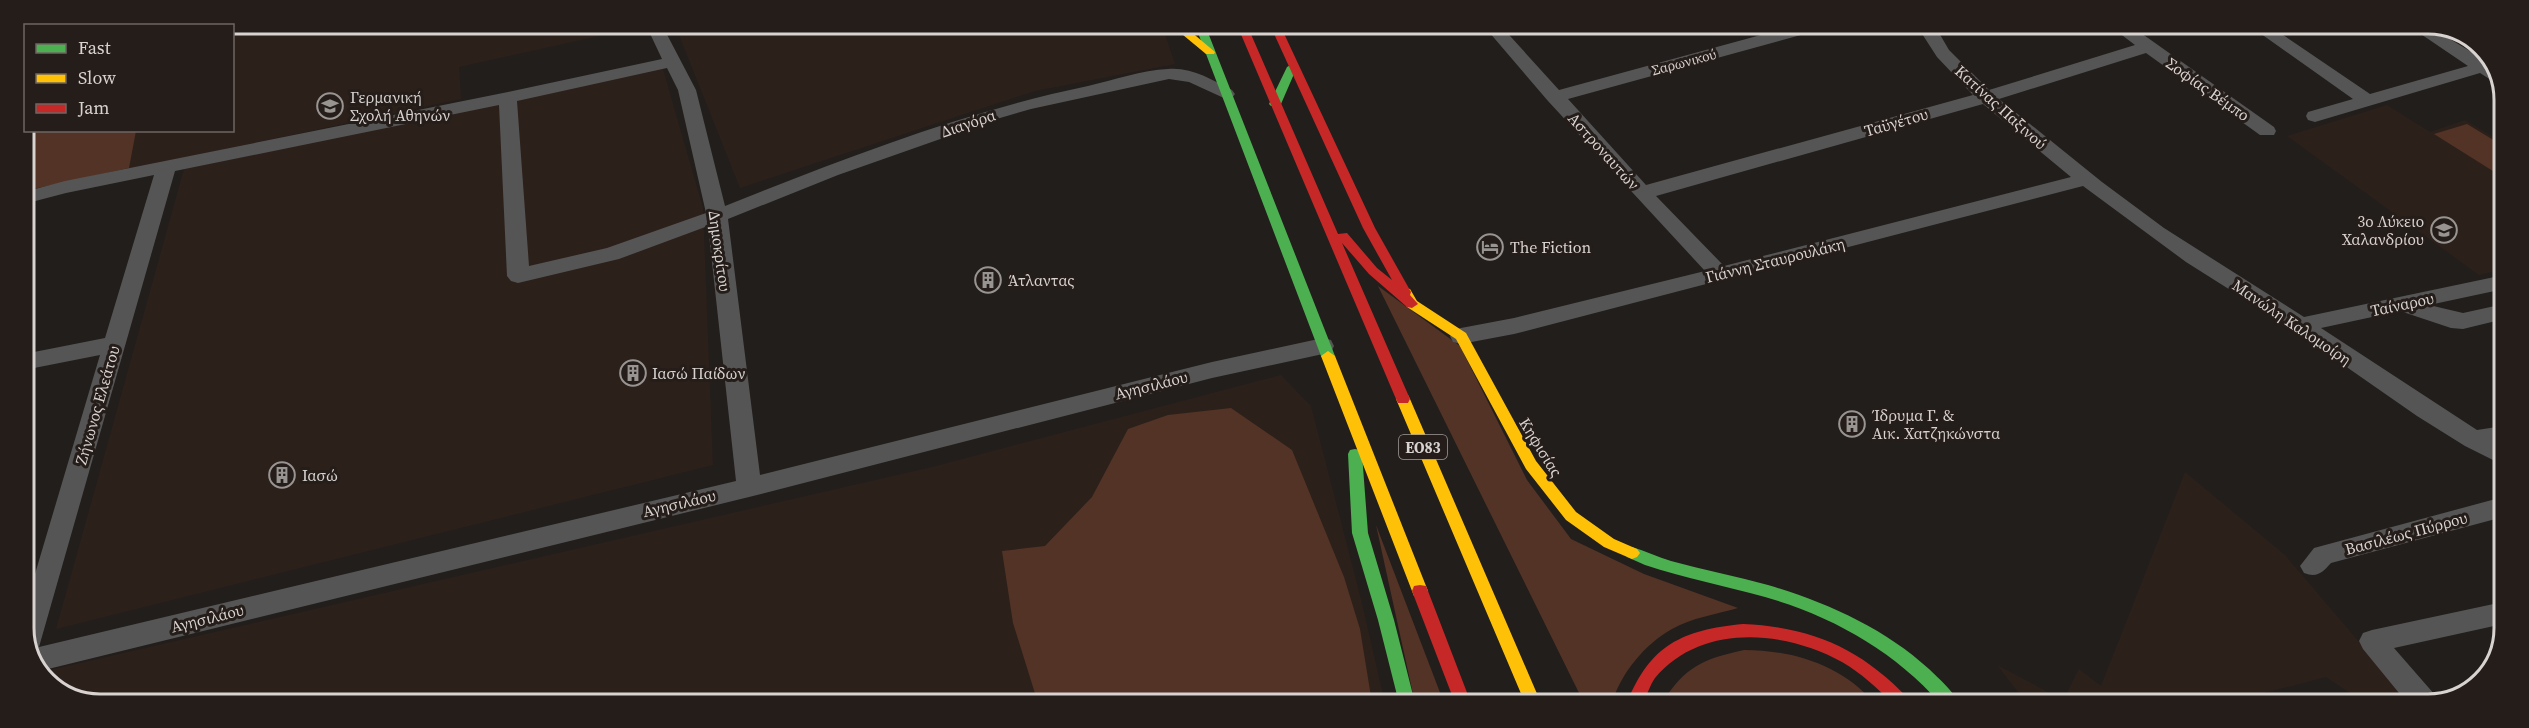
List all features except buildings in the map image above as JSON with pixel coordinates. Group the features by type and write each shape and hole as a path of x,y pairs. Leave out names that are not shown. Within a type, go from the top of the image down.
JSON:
{"main road":[{"path":"1187,34 1210,52"},
{"path":"1203,34 1459,694"},
{"name":"ΕΟ83","path":"1246,34 1529,694"},
{"name":"Κηφισίας","path":"1279,34 1292,67 1369,228 1412,304 1461,336 1531,465 1553,496 1588,530 1609,543 1675,570 1786,597 1852,624 1910,662 1942,694"},
{"path":"1275,104 1292,67"},
{"path":"1313,192 1361,259 1412,304"},
{"path":"1353,422 1360,533 1405,694"},
{"path":"1638,694 1656,665 1680,646 1708,634 1740,630 1775,631 1810,640 1838,652 1865,668 1892,694"}],"street":[{"name":"Δημοκρίτου","path":"658,34 687,90 717,216 749,487"},
{"name":"Αστροναυτών","path":"1498,34 1642,193 1720,274"},
{"path":"1764,34 1771,38"},
{"name":"Σαρωνικού","path":"1554,97 1785,34"},
{"name":"Κατίνας Παξινού","path":"1931,34 1947,57 1986,97 2087,179"},
{"name":"Σοφίας Βέμπο","path":"2130,34 2267,131"},
{"path":"2270,34 2367,100"},
{"path":"2428,34 2486,70"},
{"name":"Ταϋγέτου","path":"1642,193 1986,97 2148,47"},
{"path":"34,195 672,62"},
{"path":"2315,116 2367,100 2488,73"},
{"name":"Διαγόρα","path":"508,98 518,276 612,254 831,171 1027,104 1169,74 1193,77 1226,94"},
{"name":"Ζήνωνος Ελεάτου","path":"35,619 166,167"},
{"name":"Γιάννη Σταυρουλάκη","path":"1461,336 1514,326 2087,179"},
{"name":"Μανώλη Καλομοίρη","path":"2087,179 2177,247 2300,325 2384,383 2494,451"},
{"name":"Ταίναρου","path":"2300,325 2494,284"},
{"path":"2400,304 2451,320 2463,321 2494,313"},
{"path":"34,360 115,344"},
{"name":"Αγησιλάου","path":"42,658 749,487 1212,370 1323,346"},
{"path":"2473,440 2494,436"},
{"name":"Βασιλέως Πύρρου","path":"2313,566 2323,555 2494,509"},
{"path":"2417,694 2372,641 2494,615"}],"shaded area":[{"name":"Γερμανική Σχολή Αθηνών","path":"234,34 608,34 459,67 461,99 34,190 34,132 234,132"},
{"path":"679,34 1165,34 1175,64 1035,91 740,188"},
{"path":"663,69 703,208 713,465 56,629 184,169"},
{"name":"3ο Λύκειο Χαλανδρίου","path":"2387,105 2430,132 2465,120 2494,137 2494,271 2479,275 2287,136"},
{"path":"2467,124 2494,140 2494,172 2434,134"},
{"path":"34,132 136,132 129,168 34,189"},
{"path":"1378,286 1460,346 1527,480 1571,539 1644,574 1738,608 1679,625 1662,635 1635,660 1615,694 1580,694"},
{"path":"1281,375 1311,406 1383,694 100,694 71,687 50,670 932,467"},
{"path":"1231,408 1292,450 1344,577 1360,629 1371,694 1035,694 1013,623 1002,551 1045,546 1092,497 1128,429 1168,415"},
{"path":"2185,472 2285,555 2403,694 2351,694 2326,677 2261,694 2066,694 2079,669 2101,686"},
{"path":"1376,525 1441,694 1413,694"},
{"path":"1744,650 1798,657 1831,670 1847,679 1865,694 1668,694 1696,666 1717,657"},
{"path":"1997,665 2052,694 2019,694"}],"traffic: fast":[{"path":"1203,34 1328,356"},
{"path":"1275,104 1292,67"},
{"path":"1355,454 1360,533 1405,694"},
{"path":"1632,553 1670,567 1786,597 1832,615 1876,638 1896,652 1916,667 1942,694"}],"traffic: slow":[{"path":"1187,34 1210,52"},
{"path":"1405,292 1412,304 1461,336 1531,465 1571,516 1609,543 1632,553"},
{"path":"1328,356 1420,591"},
{"path":"1403,399 1529,694"}],"traffic: jam":[{"path":"1246,34 1403,399"},
{"path":"1279,34 1369,228 1405,292"},
{"path":"1343,236 1373,271 1412,304"},
{"path":"1420,591 1460,694"},
{"path":"1639,694 1649,674 1668,655 1691,641 1743,630 1797,637 1823,645 1862,666 1893,694"}],"place":[{"name":"Γερμανική Σχολή Αθηνών","path":"330,106"},
{"name":"3ο Λύκειο Χαλανδρίου","path":"2444,230"},
{"name":"The Fiction","path":"1490,247"},
{"name":"Άτλαντας","path":"988,280"},
{"name":"Ιασώ Παίδων","path":"633,373"},
{"name":"Ίδρυμα Γ. & Αικ. Χατζηκώνστα","path":"1852,424"},
{"name":"Ιασώ","path":"282,475"}]}
